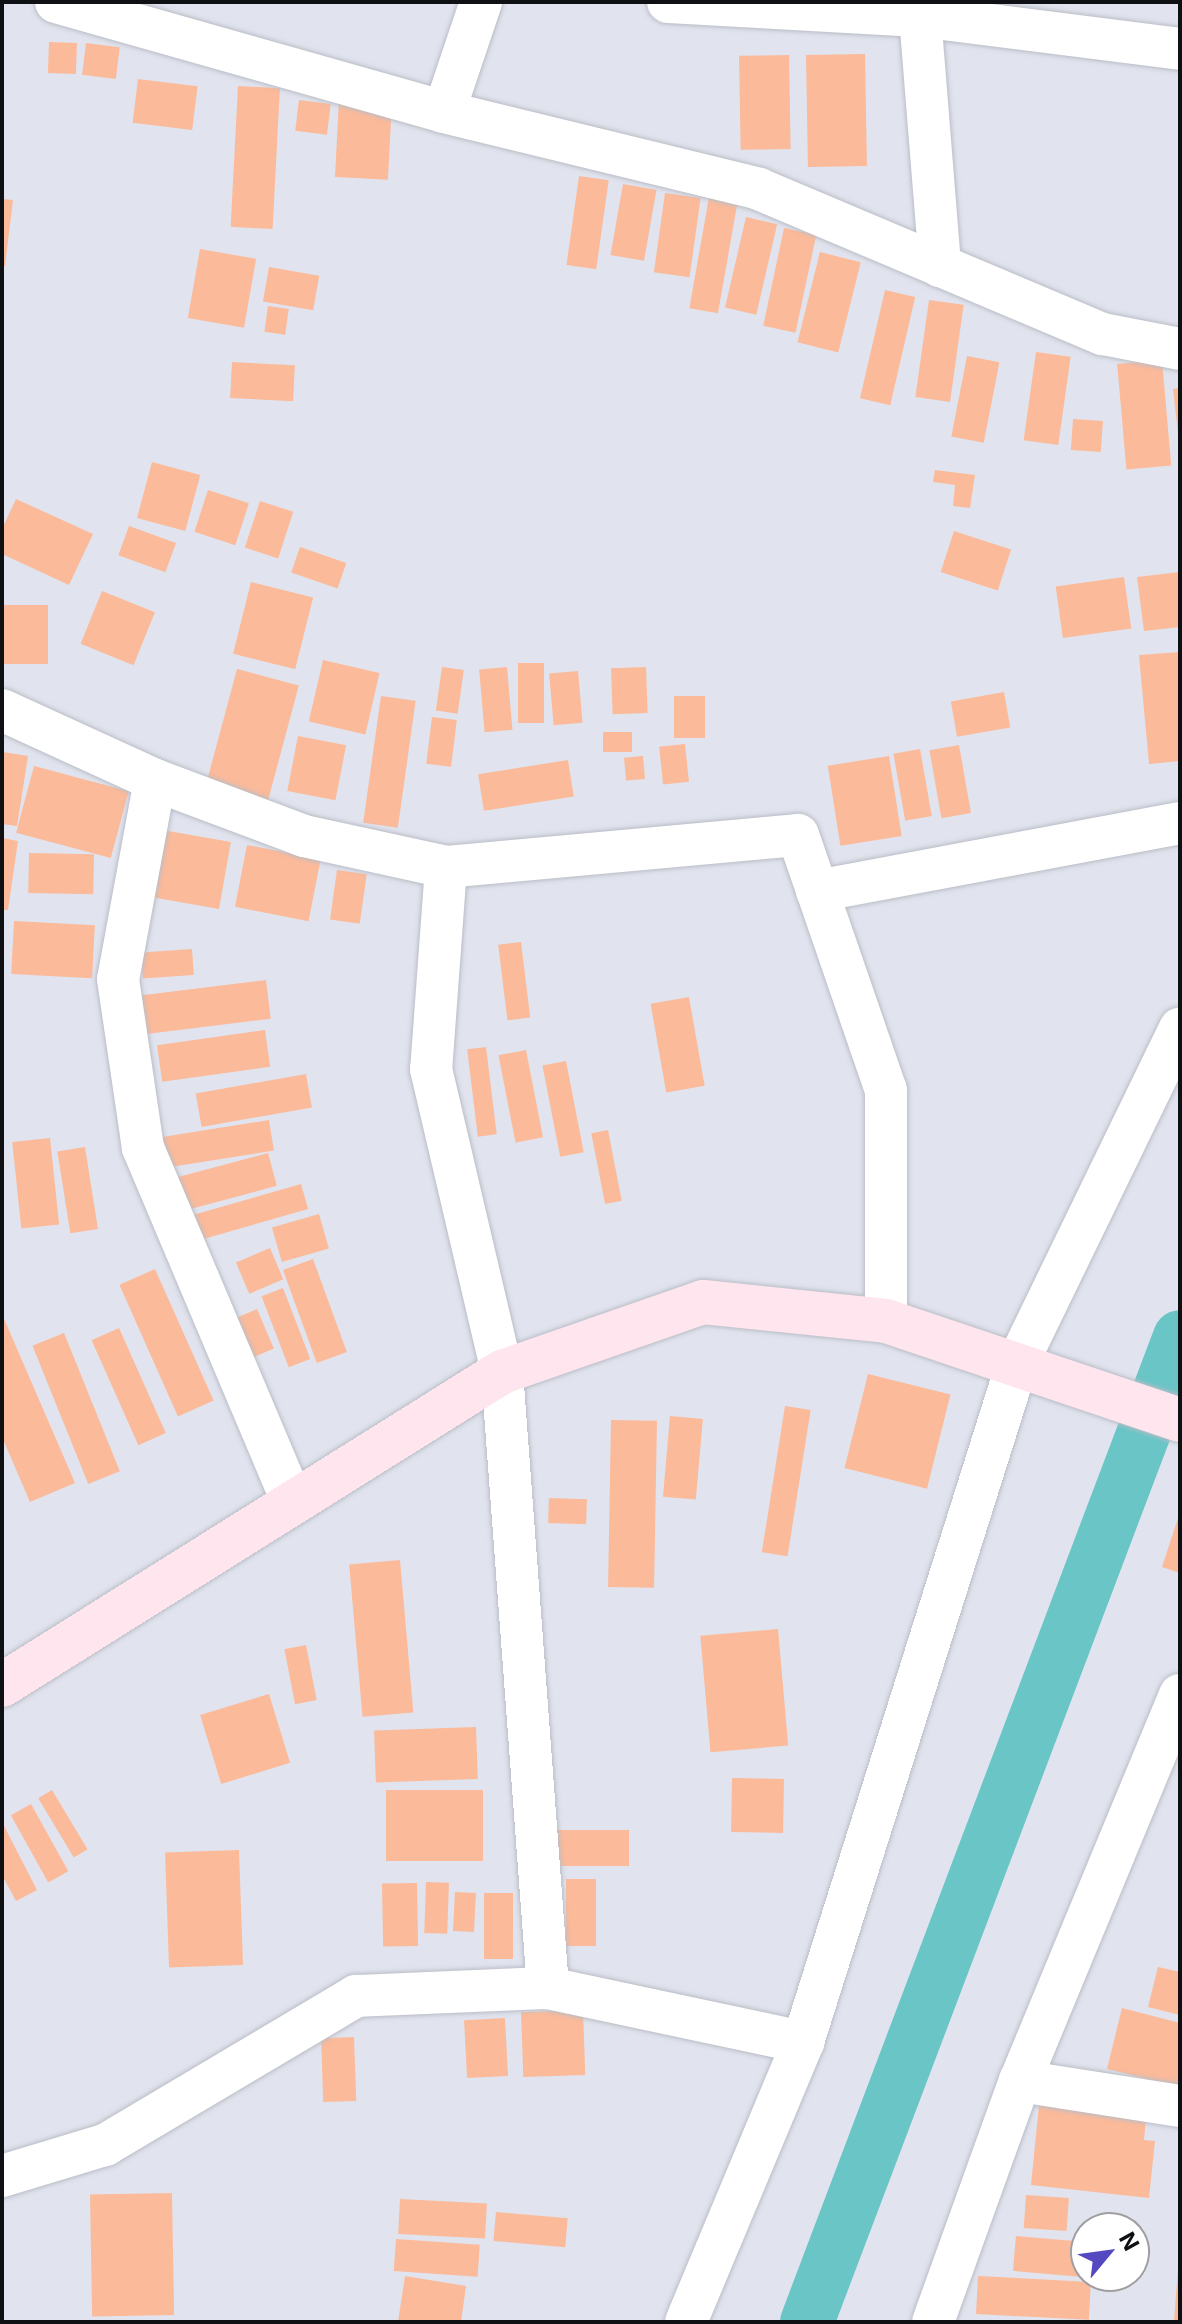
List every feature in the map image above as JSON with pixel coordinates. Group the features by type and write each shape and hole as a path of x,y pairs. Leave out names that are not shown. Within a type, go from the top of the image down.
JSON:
{"main road":[{"path":"2,1685 502,1372 703,1302 886,1321 1180,1420"}],"street":[{"path":"56,2 444,112 759,189 1103,334 1180,349"},
{"path":"444,112 481,2"},
{"path":"668,2 921,9 1180,49"},
{"path":"921,9 940,266"},
{"path":"2,710 155,780 304,836 446,867 798,835 886,1090 886,1321"},
{"path":"155,780 118,979 143,1148 293,1503"},
{"path":"817,891 1180,823"},
{"path":"446,867 431,1069 502,1372 548,1988"},
{"path":"686,2322 803,2042 1031,1369 1180,1029"},
{"path":"933,2322 1020,2081 1180,1695"},
{"path":"2,2176 105,2145 356,1996 548,1988 803,2042"},
{"path":"1020,2081 1180,2106"}],"building":[{"path":"49,42 77,43 76,74 48,73"},
{"path":"86,43 120,47 116,79 82,75"},
{"path":"865,54 867,166 808,167 806,55"},
{"path":"789,55 791,149 741,150 739,56"},
{"path":"138,79 198,86 192,130 133,123"},
{"path":"238,86 280,88 273,229 231,227"},
{"path":"299,100 331,104 327,135 295,131"},
{"path":"339,100 392,103 388,180 335,177"},
{"path":"579,176 609,180 596,269 566,265"},
{"path":"623,184 656,190 644,261 610,255"},
{"path":"665,193 701,198 690,277 654,272"},
{"path":"709,197 738,202 718,313 689,308"},
{"path":"2,199 13,200 5,266 2,266"},
{"path":"746,217 777,224 756,315 725,308"},
{"path":"784,228 816,235 795,333 763,326"},
{"path":"200,249 256,259 244,328 188,318"},
{"path":"820,252 861,262 838,352 798,342"},
{"path":"269,267 319,276 313,310 263,301"},
{"path":"885,290 915,297 890,405 860,398"},
{"path":"929,300 964,305 950,402 915,397"},
{"path":"268,306 289,309 285,335 264,332"},
{"path":"1036,352 1071,357 1058,445 1024,440"},
{"path":"967,356 999,362 984,443 951,436"},
{"path":"1162,360 1171,466 1126,470 1117,364"},
{"path":"232,362 295,365 293,401 230,398"},
{"path":"1180,388 1180,433 1178,433 1173,389"},
{"path":"1073,419 1103,421 1101,452 1071,450"},
{"path":"152,462 200,475 185,531 137,518"},
{"path":"935,470 975,475 970,508 953,506 955,485 933,482"},
{"path":"208,490 249,503 235,545 194,532"},
{"path":"16,499 93,534 69,585 2,554 2,529"},
{"path":"260,501 293,512 278,558 245,548"},
{"path":"129,526 176,543 165,572 118,555"},
{"path":"954,531 1011,550 998,590 941,572"},
{"path":"300,547 346,563 338,588 291,573"},
{"path":"1180,572 1180,627 1144,631 1137,577"},
{"path":"1124,577 1131,628 1063,638 1056,587"},
{"path":"251,582 313,597 295,669 233,654"},
{"path":"102,591 155,612 133,665 81,644"},
{"path":"2,605 48,605 48,664 2,664"},
{"path":"1180,652 1180,761 1149,764 1139,655"},
{"path":"323,660 380,673 365,734 309,721"},
{"path":"518,663 544,663 544,723 518,723"},
{"path":"442,667 464,670 458,714 436,711"},
{"path":"507,667 512,730 485,732 479,669"},
{"path":"646,667 648,713 613,714 611,668"},
{"path":"237,669 299,686 268,802 206,786"},
{"path":"578,671 583,723 554,725 549,674"},
{"path":"1004,692 1010,727 957,737 951,701"},
{"path":"381,696 416,701 398,828 363,823"},
{"path":"674,696 705,696 705,738 674,738"},
{"path":"432,717 457,720 451,767 426,764"},
{"path":"603,732 632,732 632,752 603,752"},
{"path":"298,736 346,745 335,800 287,791"},
{"path":"685,744 689,782 663,785 659,747"},
{"path":"959,745 971,813 941,818 929,750"},
{"path":"920,749 932,816 905,821 893,754"},
{"path":"3,752 28,756 17,826 2,824"},
{"path":"643,756 645,779 626,781 624,758"},
{"path":"889,756 902,836 840,846 828,766"},
{"path":"568,760 574,797 484,811 478,774"},
{"path":"34,766 129,791 111,858 16,833"},
{"path":"157,829 231,842 219,909 145,896"},
{"path":"2,838 18,841 8,910 2,910"},
{"path":"247,845 321,859 309,921 235,907"},
{"path":"29,853 94,854 93,894 28,893"},
{"path":"337,870 367,874 360,924 330,920"},
{"path":"14,921 95,925 92,978 11,974"},
{"path":"521,942 530,1017 507,1020 498,945"},
{"path":"192,949 194,975 143,978 141,953"},
{"path":"266,980 271,1019 147,1034 142,995"},
{"path":"689,997 705,1086 666,1092 651,1004"},
{"path":"265,1030 270,1067 162,1082 157,1045"},
{"path":"486,1047 497,1134 478,1137 467,1049"},
{"path":"526,1050 543,1137 515,1143 499,1055"},
{"path":"566,1061 584,1152 560,1157 542,1066"},
{"path":"306,1074 312,1107 202,1127 196,1093"},
{"path":"269,1120 274,1151 167,1168 162,1137"},
{"path":"608,1130 622,1201 605,1204 591,1133"},
{"path":"50,1138 59,1225 21,1228 12,1142"},
{"path":"85,1147 98,1229 70,1233 57,1151"},
{"path":"268,1153 277,1186 184,1211 175,1178"},
{"path":"301,1184 308,1209 194,1242 187,1217"},
{"path":"319,1214 329,1249 282,1262 272,1228"},
{"path":"270,1248 283,1279 249,1294 236,1262"},
{"path":"313,1259 347,1352 317,1363 283,1270"},
{"path":"155,1269 214,1401 178,1416 119,1285"},
{"path":"283,1288 310,1359 289,1367 262,1296"},
{"path":"257,1309 274,1349 246,1360 229,1321"},
{"path":"2,1314 75,1483 30,1502 2,1437"},
{"path":"119,1328 166,1433 138,1445 92,1340"},
{"path":"64,1333 120,1471 88,1484 32,1346"},
{"path":"868,1374 950,1395 927,1489 845,1468"},
{"path":"785,1406 811,1410 788,1556 762,1552"},
{"path":"670,1416 703,1419 696,1500 663,1497"},
{"path":"611,1420 657,1421 654,1588 608,1587"},
{"path":"549,1498 587,1499 586,1524 548,1523"},
{"path":"1180,1512 1180,1573 1162,1567"},
{"path":"400,1560 413,1712 363,1717 349,1564"},
{"path":"778,1629 788,1746 710,1752 700,1636"},
{"path":"306,1645 317,1700 295,1704 284,1649"},
{"path":"269,1694 290,1763 221,1784 200,1715"},
{"path":"476,1727 478,1779 376,1783 374,1731"},
{"path":"732,1778 784,1779 783,1833 731,1832"},
{"path":"52,1790 88,1849 74,1857 38,1798"},
{"path":"386,1790 483,1790 483,1861 386,1861"},
{"path":"31,1804 68,1871 48,1882 11,1815"},
{"path":"2,1822 37,1890 16,1901 2,1875"},
{"path":"553,1830 629,1830 629,1866 553,1866"},
{"path":"239,1850 243,1965 169,1968 165,1853"},
{"path":"566,1879 596,1879 596,1946 566,1946"},
{"path":"426,1882 449,1883 447,1934 424,1933"},
{"path":"417,1883 418,1946 383,1947 382,1884"},
{"path":"455,1892 476,1893 474,1932 453,1931"},
{"path":"484,1893 513,1893 513,1959 484,1959"},
{"path":"1158,1967 1180,1972 1180,2015 1148,2007"},
{"path":"1122,2008 1180,2023 1180,2087 1107,2069"},
{"path":"583,2010 585,2075 523,2077 521,2012"},
{"path":"505,2018 508,2076 467,2078 464,2020"},
{"path":"354,2037 356,2101 323,2102 321,2038"},
{"path":"1039,2105 1146,2117 1144,2140 1155,2141 1149,2198 1031,2185"},
{"path":"172,2193 174,2315 92,2316 90,2194"},
{"path":"1026,2195 1069,2198 1067,2231 1024,2228"},
{"path":"400,2199 487,2204 485,2239 398,2234"},
{"path":"496,2212 568,2218 565,2247 493,2241"},
{"path":"1016,2236 1070,2241 1070,2276 1013,2271"},
{"path":"396,2239 480,2245 478,2277 394,2271"},
{"path":"1178,2269 1180,2321 1174,2321"},
{"path":"405,2276 466,2286 461,2322 398,2322"},
{"path":"978,2276 1070,2281 1070,2292 1090,2292 1089,2320 976,2314"}],"waterway":[{"path":"807,2322 1180,1337"}]}
